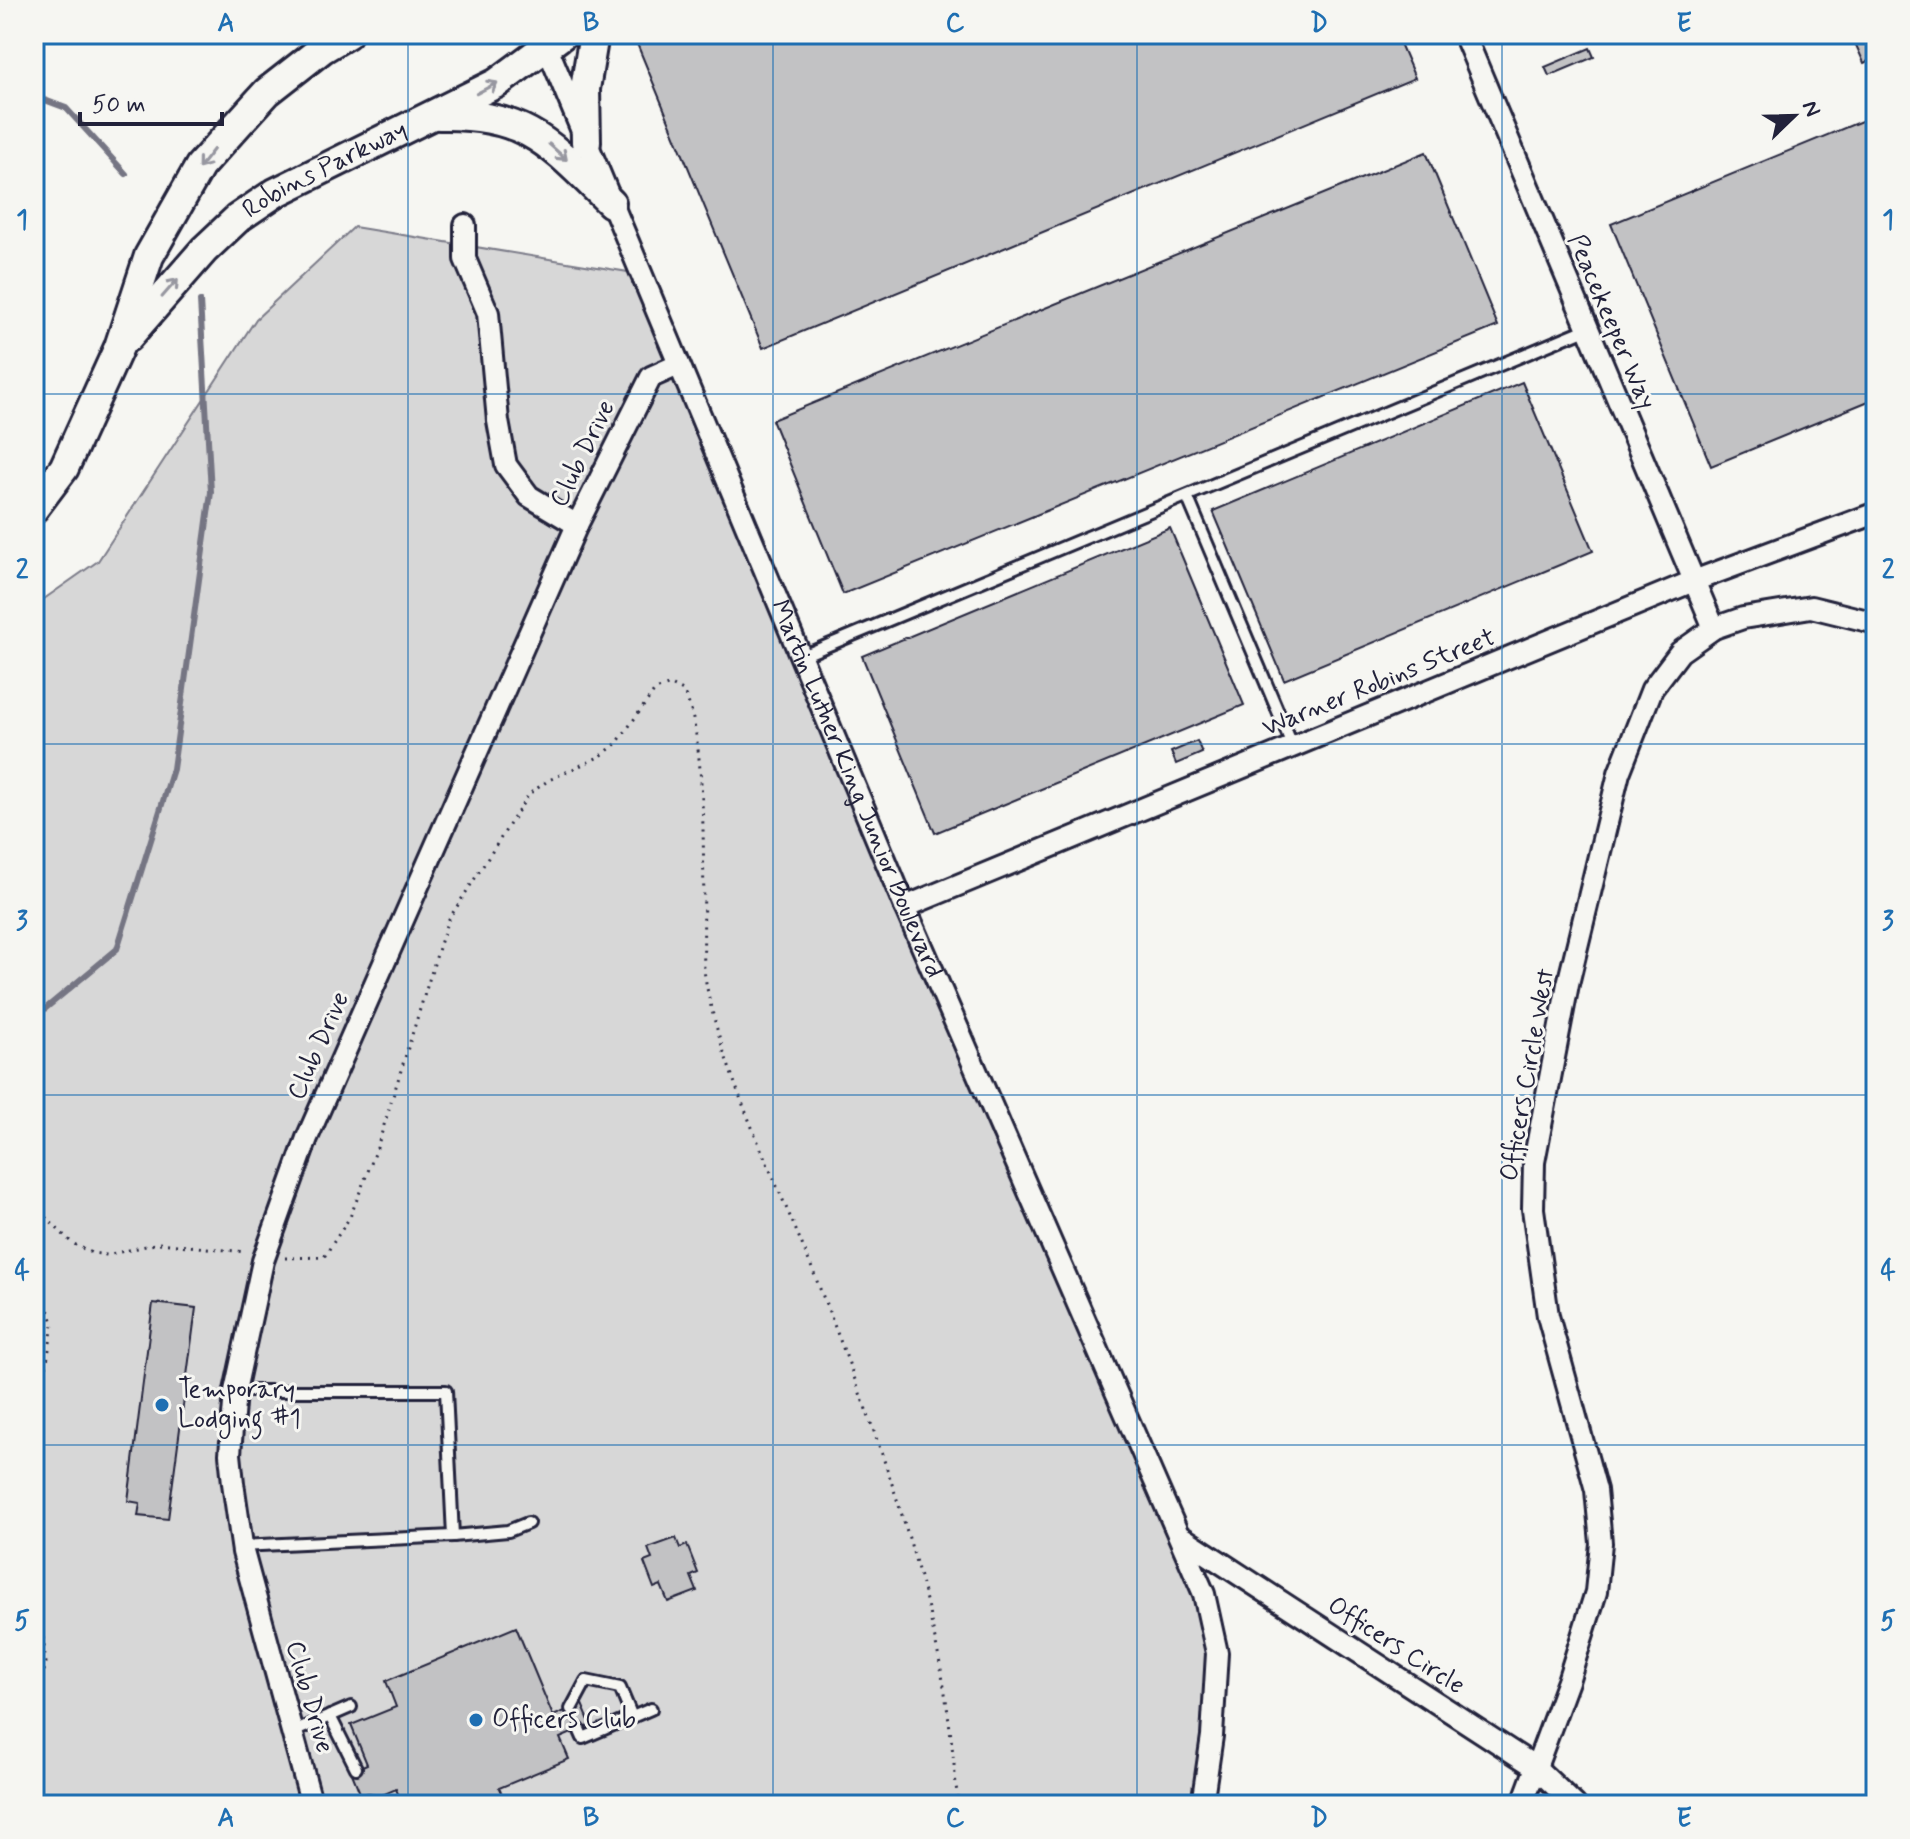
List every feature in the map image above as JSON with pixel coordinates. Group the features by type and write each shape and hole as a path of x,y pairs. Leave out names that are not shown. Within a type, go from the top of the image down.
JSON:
{"street":[{"name":"Robins Parkway","path":"34,508 64,468 119,347 149,256 200,166 267,92 322,49 347,34"},
{"path":"586,142 585,89 594,34"},
{"name":"Peacekeeper Way","path":"1464,34 1691,582 1714,628"},
{"name":"Robins Parkway","path":"119,347 204,250 238,218 275,193 497,83 550,38"},
{"name":"Martin Luther King Junior Boulevard","path":"550,38 586,142 905,907 1183,1538"},
{"path":"434,115 471,114 511,121 553,146 611,203"},
{"path":"465,225 465,259 488,313 498,421 506,465 529,496 577,525"},
{"name":"Club Drive","path":"312,1805 242,1546 230,1454 235,1391 265,1255 313,1124 577,525 651,377 678,365"},
{"name":"Warner Robins Street","path":"905,907 1691,582 1876,513"},
{"name":"Officers Circle West","path":"1522,1805 1568,1681 1596,1592 1601,1543 1596,1490 1548,1316 1534,1221 1534,1162 1568,984 1619,773 1634,728 1652,689 1680,652 1714,628 1743,618 1811,607 1876,623"},
{"path":"1183,1538 1204,1594 1217,1653 1212,1736 1202,1805"},
{"name":"Officers Circle","path":"1183,1538 1534,1766 1575,1805"}],"lane":[{"path":"800,657 1586,329"},
{"path":"1187,496 1293,747"},
{"path":"235,1391 446,1391 453,1536"},
{"path":"242,1546 453,1536 508,1531 528,1523"},
{"path":"571,1709 586,1681 620,1688 632,1717"},
{"path":"291,1733 351,1707"},
{"path":"579,1729 583,1738 651,1709"},
{"path":"330,1716 356,1768"}],"path":[{"path":"34,1206 72,1243 92,1253 107,1255 159,1243 265,1255 318,1258 328,1254 341,1235 376,1151 447,922 529,794 549,780 584,767 608,751 655,690 671,685 683,691 690,710 699,759 704,970 709,1001 731,1068 852,1374 919,1578 944,1686 958,1805"},
{"path":"34,1303 50,1312 53,1332 34,1444"},
{"path":"34,1454 35,1569 46,1663 34,1713"}],"shaded area":[{"path":"354,227 640,274 1213,1635 1206,1805 34,1805 34,606 98,561 256,319"}],"building":[{"path":"633,34 1396,34 1415,78 763,348"},
{"path":"1851,34 1876,34 1876,58 1864,63"},
{"path":"1590,48 1594,57 1549,76 1545,67"},
{"path":"1876,115 1876,398 1711,466 1611,224"},
{"path":"1426,152 1498,326 843,594 772,420"},
{"path":"1522,382 1593,551 1284,680 1213,511"},
{"path":"1170,528 1244,705 935,833 862,656"},
{"path":"1197,741 1202,753 1176,764 1171,752"},
{"path":"1876,906 1876,927 1866,919"},
{"name":"Temporary Lodging #1","path":"153,1303 196,1308 168,1519 138,1516 140,1503 128,1501"},
{"path":"676,1538 680,1548 687,1545 698,1573 691,1576 697,1591 668,1602 661,1585 654,1588 644,1562 652,1559 648,1548"},
{"name":"Officers Club","path":"516,1627 553,1716 582,1704 591,1725 560,1738 569,1759 499,1788 503,1797 484,1805 397,1805 402,1803 396,1789 364,1803 351,1771 367,1764 351,1725 396,1707 386,1681"},
{"path":"201,1796 209,1805 192,1805"}],"waterway":[{"path":"34,96 66,108 126,174"},
{"path":"34,1018 117,949 173,769 211,492 200,301"}],"place":[{"name":"Temporary Lodging #1","path":"162,1405"},
{"name":"Officers Club","path":"476,1720"}]}
